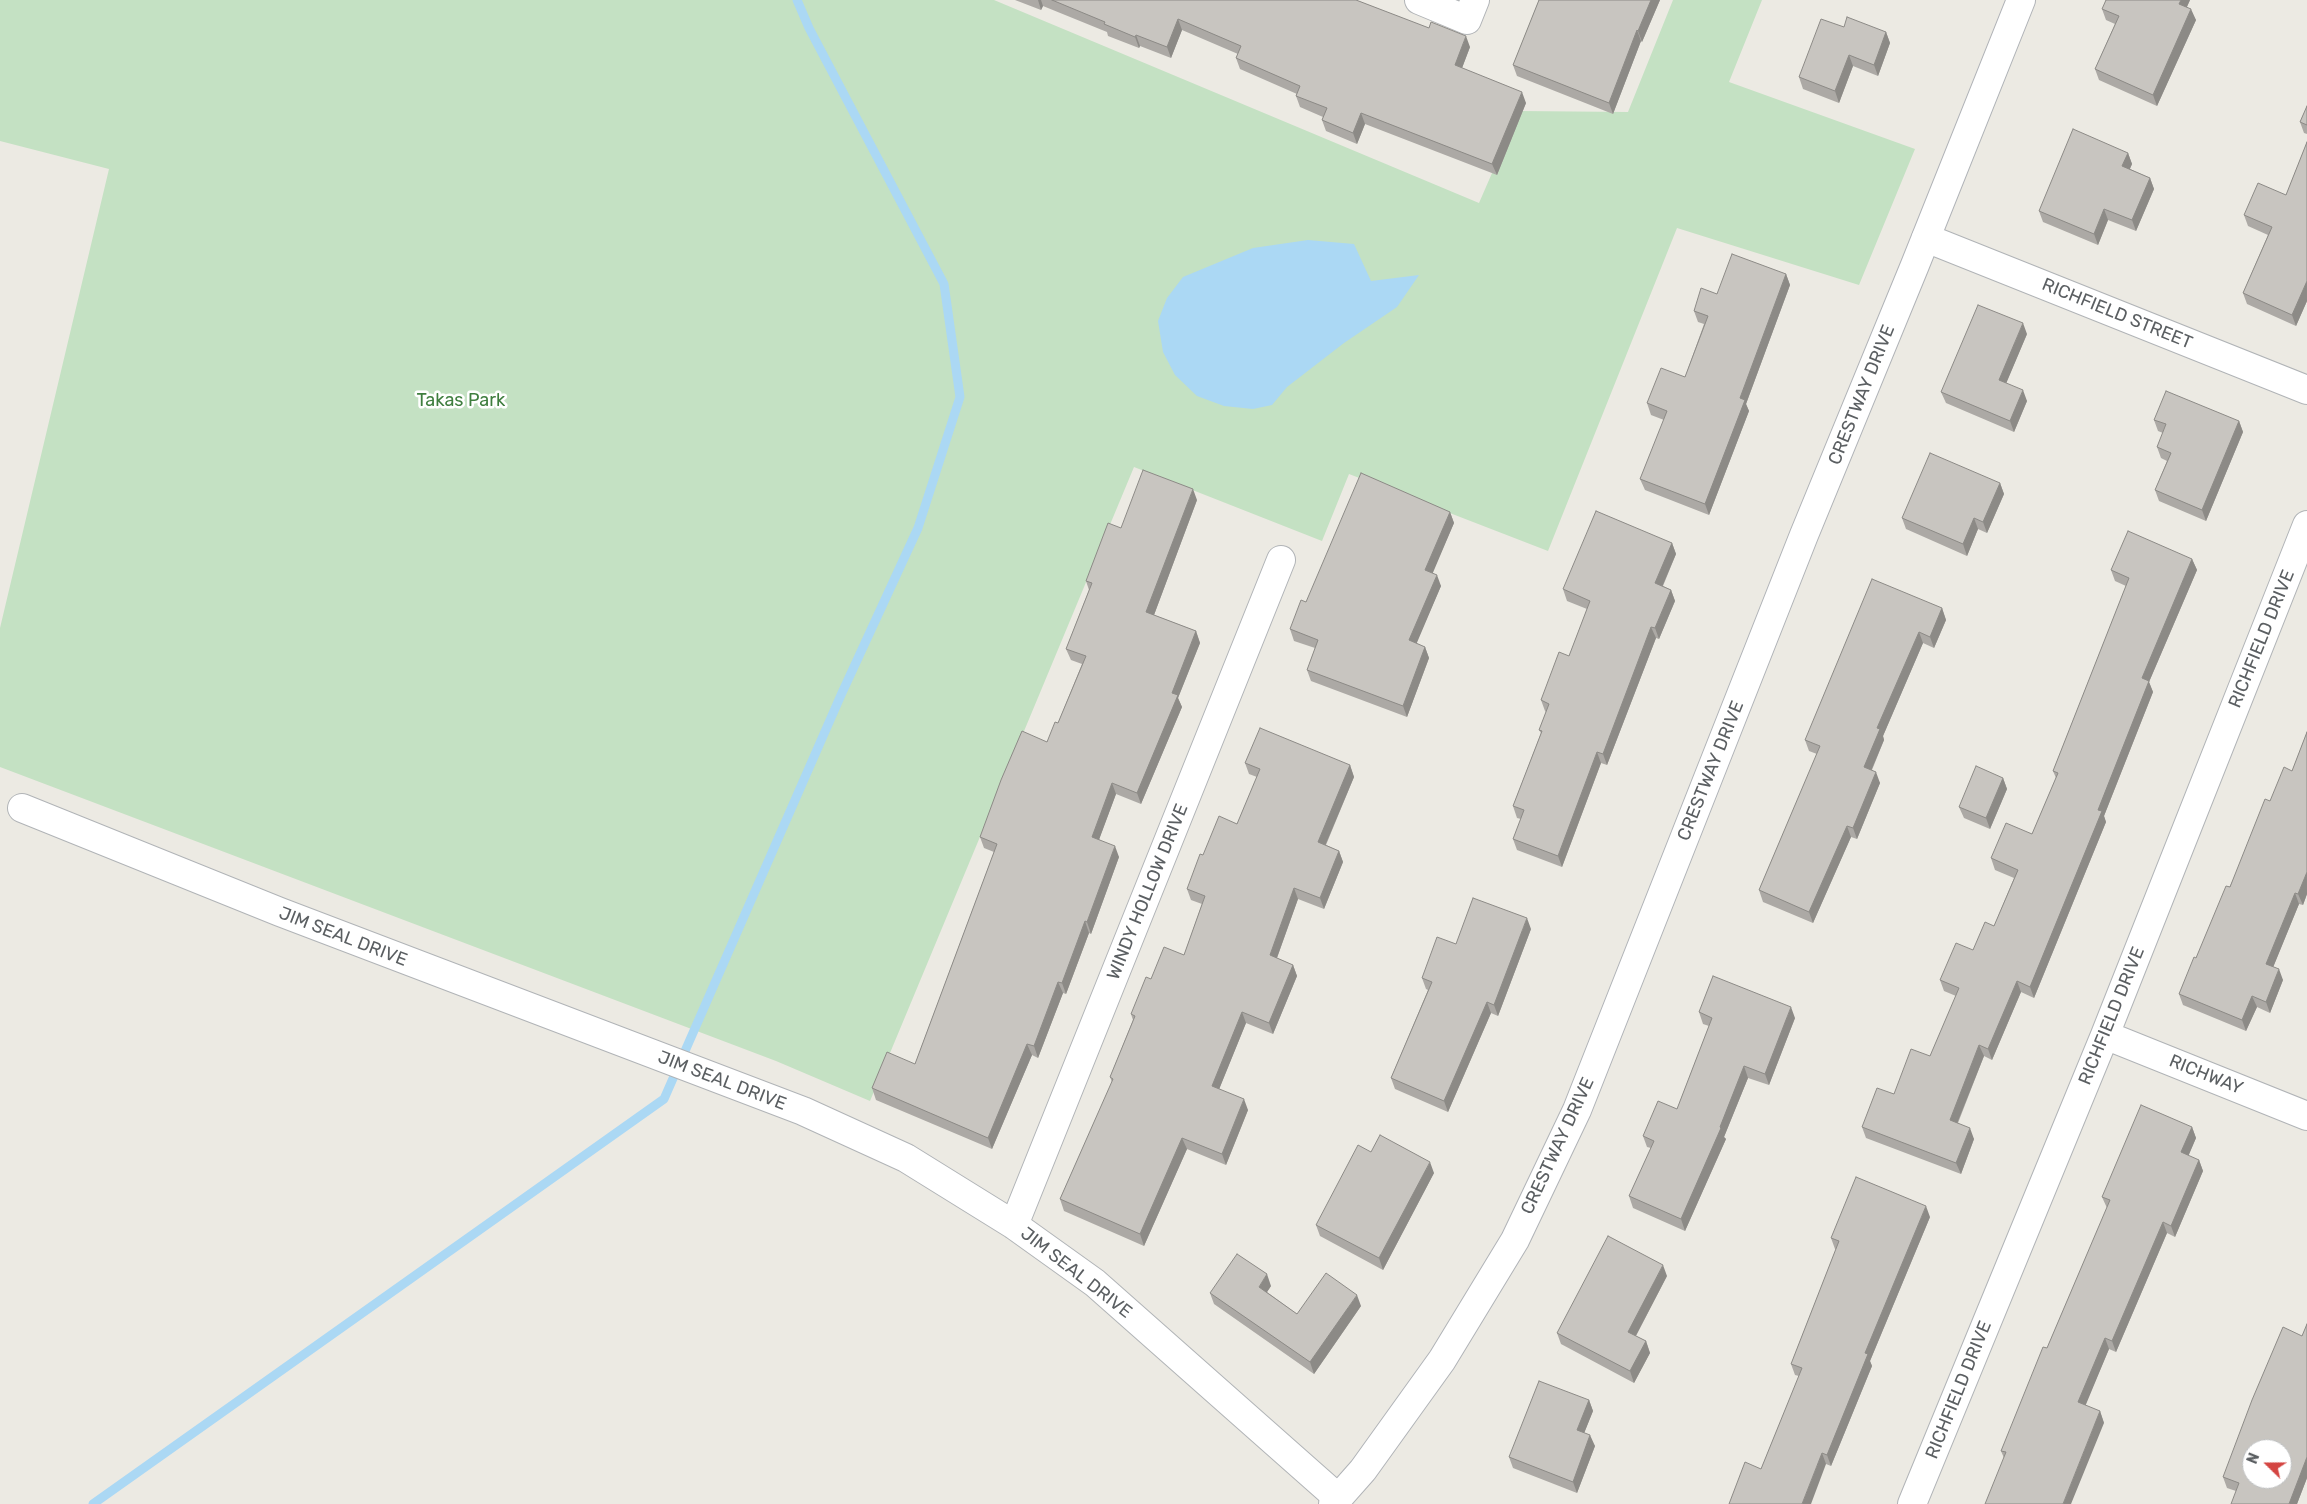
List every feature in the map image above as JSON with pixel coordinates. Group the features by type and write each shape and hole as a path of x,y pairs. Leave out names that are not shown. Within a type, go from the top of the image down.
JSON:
{"street":[{"path":"1419,0 1471,10"},
{"name":"CRESTWAY DRIVE","path":"1335,1501 1363,1470 1442,1360 1515,1240 1577,1110 1804,535 2021,0"},
{"name":"RICHFIELD STREET","path":"1926,238 2307,390"},
{"name":"RICHFIELD DRIVE","path":"1912,1504 2105,1035 2307,525"},
{"name":"WINDY HOLLOW DRIVE","path":"1014,1225 1282,560"},
{"name":"JIM SEAL DRIVE","path":"22,808 280,912 803,1111 906,1158 1014,1225 1095,1283 1335,1501"},
{"name":"RICHWAY","path":"2105,1035 2307,1116"}],"green space":[{"name":"Takas Park","path":"0,0 994,0 1479,203 1519,111 1628,112 1673,0 1762,0 1729,82 1915,149 1859,285 1677,228 1548,551 1349,474 1322,541 1134,467 870,1101 776,1061 0,767 0,628 109,169 0,141"}],"water":[{"path":"1308,240 1354,244 1371,281 1419,275 1397,307 1344,343 1287,387 1272,405 1253,409 1224,406 1197,396 1175,375 1163,352 1158,321 1167,298 1183,277 1253,248"}],"building":[{"path":"1052,0 1356,0 1429,28 1431,22 1466,36 1455,65 1522,92 1492,164 1361,113 1353,133 1322,120 1327,108 1296,96 1300,86 1236,58 1241,46 1178,19 1167,47 1136,35 1135,37"},
{"path":"1539,0 1651,0 1637,30 1609,103 1513,65"},
{"path":"2106,0 2181,0 2179,4 2191,9 2153,95 2095,69 2119,16 2102,9"},
{"path":"1847,17 1886,32 1874,65 1849,55 1835,91 1799,77 1821,19 1844,27"},
{"path":"2307,106 2307,125 2300,122"},
{"path":"2073,129 2128,153 2122,166 2150,178 2132,220 2104,209 2094,234 2039,211"},
{"path":"2307,142 2307,281 2292,315 2243,293 2272,227 2244,215 2258,183 2286,195"},
{"path":"1732,254 1786,274 1740,398 1745,400 1705,504 1640,479 1667,411 1647,403 1661,368 1685,377 1708,316 1694,311 1701,288 1717,294"},
{"path":"1978,305 2023,323 1999,380 2023,390 2010,421 1941,392"},
{"path":"2166,391 2239,421 2202,510 2155,490 2171,453 2157,447 2166,424 2154,420"},
{"path":"1930,453 2000,483 1983,522 1974,518 1963,544 1902,518"},
{"path":"1143,470 1193,489 1146,612 1196,631 1172,693 1178,695 1137,793 1112,783 1092,837 1115,846 1062,983 1058,982 1034,1046 1027,1044 988,1138 872,1088 887,1052 915,1064 997,844 980,837 1001,780 1022,731 1047,742 1055,722 1058,723 1086,656 1066,649 1092,583 1086,581 1108,523 1121,528"},
{"path":"1361,473 1450,512 1425,570 1437,575 1409,640 1425,647 1403,706 1307,670 1318,640 1290,629 1301,600 1306,602"},
{"path":"1596,511 1672,543 1655,583 1671,590 1655,628 1651,627 1603,754 1597,752 1558,856 1513,839 1524,810 1513,806 1542,731 1539,730 1549,704 1541,700 1559,652 1569,656 1590,601 1563,589"},
{"path":"2128,531 2192,559 2142,678 2149,681 2098,810 2102,811 2030,987 2017,981 1988,1049 1979,1045 1950,1120 1970,1128 1956,1163 1862,1127 1877,1088 1894,1094 1911,1049 1930,1056 1959,988 1940,980 1956,943 1973,950 1985,922 1994,926 2018,870 1991,858 2006,823 2032,834 2058,773 2053,771 2129,578 2111,570"},
{"path":"1872,579 1942,608 1930,637 1919,632 1877,728 1880,729 1864,767 1876,772 1853,828 1847,826 1809,912 1759,890 1820,746 1805,740"},
{"path":"1260,728 1350,765 1318,842 1339,851 1320,898 1294,888 1270,955 1293,965 1269,1023 1242,1012 1212,1086 1244,1099 1222,1154 1182,1138 1140,1234 1060,1199 1113,1079 1110,1077 1135,1016 1131,1014 1146,977 1151,979 1164,947 1184,955 1205,896 1187,889 1200,854 1203,855 1219,816 1237,824 1260,769 1245,763"},
{"path":"2307,732 2307,872 2298,894 2295,893 2266,964 2279,969 2266,1002 2252,996 2242,1020 2179,994 2226,886 2230,887 2265,799 2270,801 2284,767 2292,771"},
{"path":"1976,766 2003,778 1986,818 1959,807"},
{"path":"1473,898 1527,918 1494,1005 1487,1002 1444,1101 1391,1078 1432,982 1422,978 1437,937 1456,944"},
{"path":"1713,976 1791,1007 1765,1074 1744,1066 1721,1128 1681,1219 1629,1196 1654,1141 1643,1136 1658,1101 1677,1109 1712,1018 1699,1012"},
{"path":"2141,1105 2192,1127 2181,1152 2199,1160 2171,1226 2163,1222 2112,1341 2105,1338 2078,1402 2100,1411 2063,1504 1985,1504 2006,1452 2001,1451 2043,1347 2047,1348 2110,1200 2102,1197"},
{"path":"1380,1135 1430,1162 1379,1258 1316,1225 1358,1145 1371,1152"},
{"path":"1856,1177 1926,1206 1865,1353 1868,1354 1827,1455 1822,1453 1802,1504 1729,1504 1745,1462 1761,1469 1802,1368 1791,1364 1839,1241 1831,1238"},
{"path":"1608,1236 1663,1265 1628,1332 1646,1341 1630,1371 1557,1333"},
{"path":"1237,1254 1267,1274 1259,1287 1297,1314 1326,1273 1357,1295 1310,1362 1210,1293"},
{"path":"2307,1324 2307,1457 2289,1504 2231,1504 2239,1483 2223,1477 2252,1400 2283,1327 2302,1336"},
{"path":"1539,1381 1589,1400 1577,1430 1590,1435 1573,1482 1509,1457"}],"waterway":[{"path":"93,1504 664,1099 841,695 918,528 960,397 944,284 809,28 797,0"}]}
